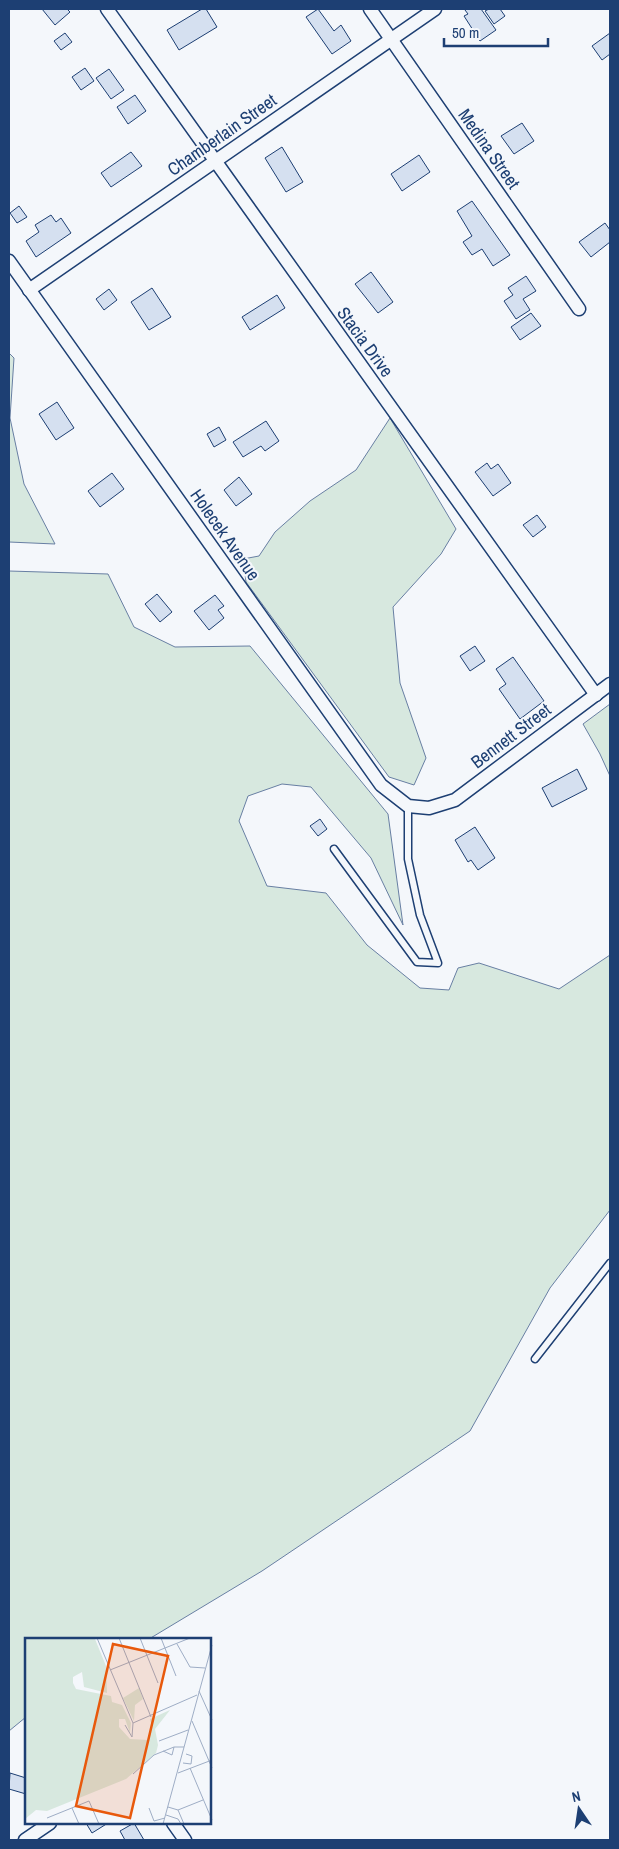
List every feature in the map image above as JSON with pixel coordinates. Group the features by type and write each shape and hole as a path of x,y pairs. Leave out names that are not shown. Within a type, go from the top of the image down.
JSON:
{"street":[{"name":"Stacia Drive","path":"106,9 596,695"},
{"name":"Medina Street","path":"370,9 579,308"},
{"name":"Chamberlain Street","path":"29,290 435,9"},
{"name":"Holecek Avenue","path":"9,260 381,785 408,806"},
{"name":"Bennett Street","path":"408,806 429,808 455,800 610,684"},
{"path":"25,1840 49,1824"},
{"path":"174,1824 185,1840"}],"lane":[{"path":"334,849 417,962 438,963 420,915 408,859 408,806"},
{"path":"535,1359 610,1263"}],"shaded area":[{"path":"9,353 14,358 10,418 24,484 55,544 9,542"},
{"path":"390,418 456,529 441,554 393,607 400,683 426,758 414,785 389,777 246,582 243,559 259,556 275,532 310,501 356,470"},
{"path":"9,571 108,574 134,627 175,647 250,646 388,814 403,925 371,858 311,787 282,784 248,796 239,821 267,886 326,893 367,945 420,988 449,990 458,968 479,963 559,989 610,955 610,1210 550,1288 470,1431 262,1571 151,1638 25,1638 25,1718 9,1731"},
{"path":"610,704 610,776 583,724"}],"building":[{"path":"42,9 67,9 70,12 55,25"},
{"path":"202,9 206,9 217,27 179,50 167,30"},
{"path":"318,9 334,31 341,25 351,41 332,54 306,17"},
{"path":"481,9 496,30 480,41 464,16 468,14 465,10"},
{"path":"500,9 505,16 494,24 485,11"},
{"path":"65,33 72,42 61,50 54,41"},
{"path":"610,33 610,54 602,60 592,46"},
{"path":"85,68 94,81 81,90 72,77"},
{"path":"109,69 124,90 111,99 96,78"},
{"path":"135,95 146,111 128,124 117,107"},
{"path":"522,123 534,141 514,154 501,136"},
{"path":"282,147 303,182 286,192 265,158"},
{"path":"131,152 142,166 111,187 101,173"},
{"path":"419,155 430,172 402,191 391,174"},
{"path":"472,201 510,255 493,266 482,249 472,255 463,242 472,236 457,211"},
{"path":"19,206 27,217 17,223 10,213"},
{"path":"51,215 56,222 61,218 71,233 36,257 26,241 39,232 35,225"},
{"path":"605,223 610,230 610,242 591,257 579,242"},
{"path":"371,272 393,302 378,313 355,284"},
{"path":"526,276 536,291 523,299 530,310 516,319 504,301 513,295 508,288"},
{"path":"152,288 171,317 149,330 131,302"},
{"path":"109,289 117,300 104,310 96,299"},
{"path":"277,295 285,308 250,330 242,317"},
{"path":"531,313 541,326 520,340 511,327"},
{"path":"57,402 74,428 56,440 39,414"},
{"path":"266,421 279,441 265,451 261,446 243,457 233,442"},
{"path":"219,427 226,440 214,447 207,434"},
{"path":"487,463 491,469 498,464 511,483 493,496 475,472"},
{"path":"112,473 124,489 100,507 88,491"},
{"path":"239,477 252,494 236,506 224,490"},
{"path":"537,515 546,527 533,537 523,525"},
{"path":"157,594 172,612 160,622 145,604"},
{"path":"215,595 224,606 218,610 224,618 209,630 194,611"},
{"path":"475,646 485,661 470,671 460,656"},
{"path":"513,657 544,701 520,719 499,689 506,684 496,669"},
{"path":"577,769 587,789 552,807 542,788"},
{"path":"320,819 327,829 318,836 310,826"},
{"path":"475,827 495,858 478,870 471,860 468,862 455,840"},
{"path":"10,1773 25,1778 25,1794 9,1789"},
{"path":"87,1824 106,1824 92,1833"},
{"path":"135,1824 144,1840 125,1840 120,1831"}]}
